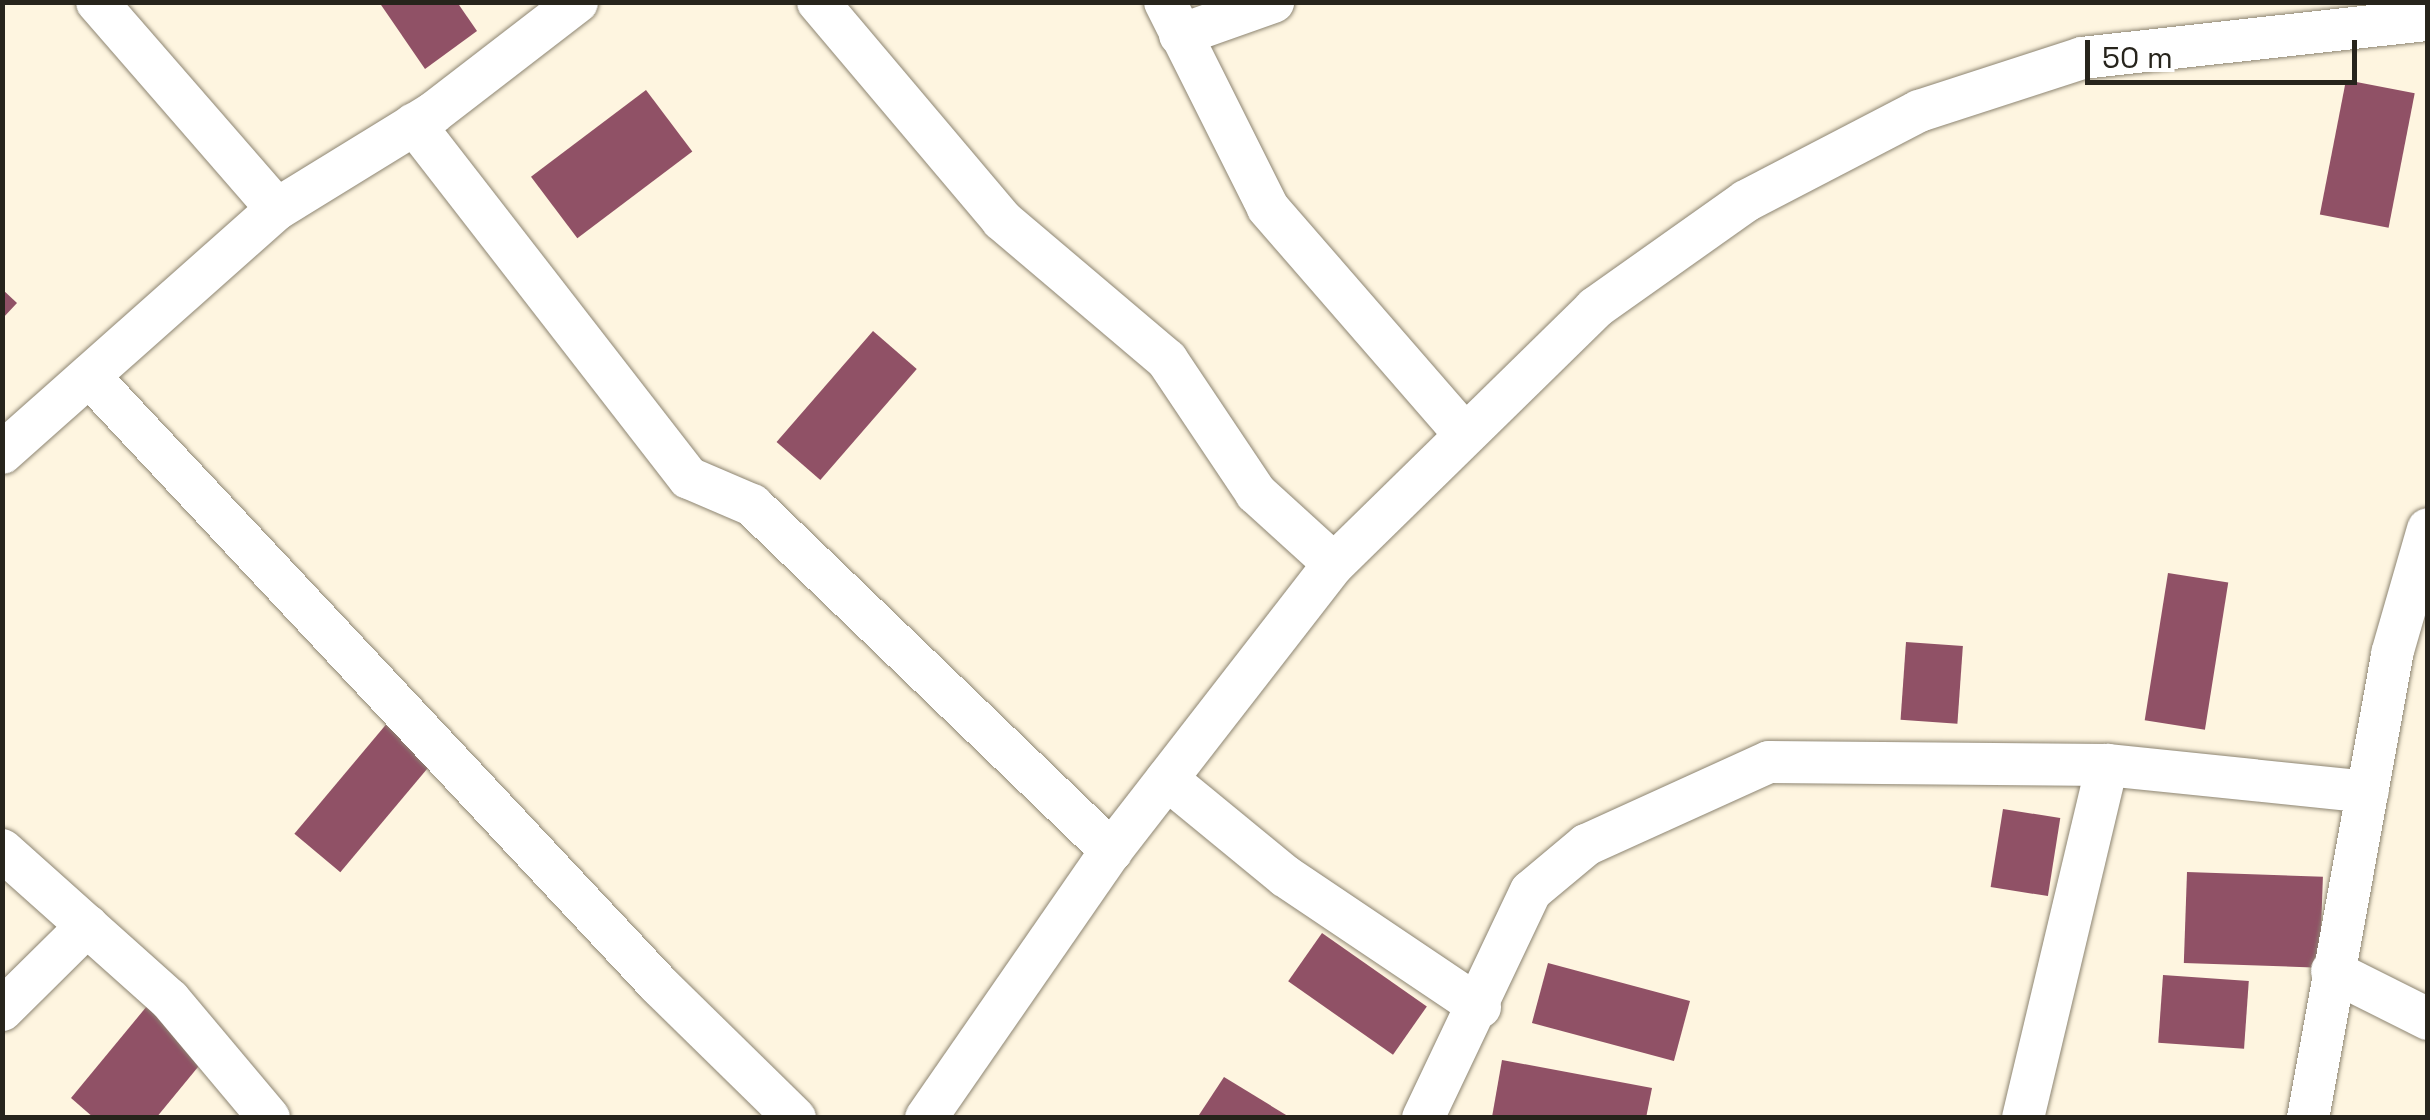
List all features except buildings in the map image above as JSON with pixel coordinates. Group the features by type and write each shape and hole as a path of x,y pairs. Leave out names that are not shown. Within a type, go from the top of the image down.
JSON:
{"street":[{"path":"97,2 277,209"},
{"path":"2,453 277,209 414,124 576,2"},
{"path":"818,2 1002,220 1167,360 1256,493 1334,564"},
{"path":"1273,2 1172,19 1268,208 1464,432"},
{"path":"926,1118 1111,850 1334,564 1464,432 1595,308 1746,201 1919,110 2082,58 2349,13 2428,20"},
{"path":"414,124 689,478 752,505 1111,850"},
{"path":"88,376 660,986 795,1118"},
{"path":"2308,1118 2332,971 2368,792 2428,529"},
{"path":"1423,1118 1480,1007 1532,891 1586,845 1769,762 2106,765 2368,792"},
{"path":"2023,1118 2106,765"},
{"path":"1167,779 1286,876 1480,1007"},
{"path":"2,850 170,1000 269,1118"},
{"path":"2,1010 88,926"},
{"path":"2332,971 2428,1019"}]}
